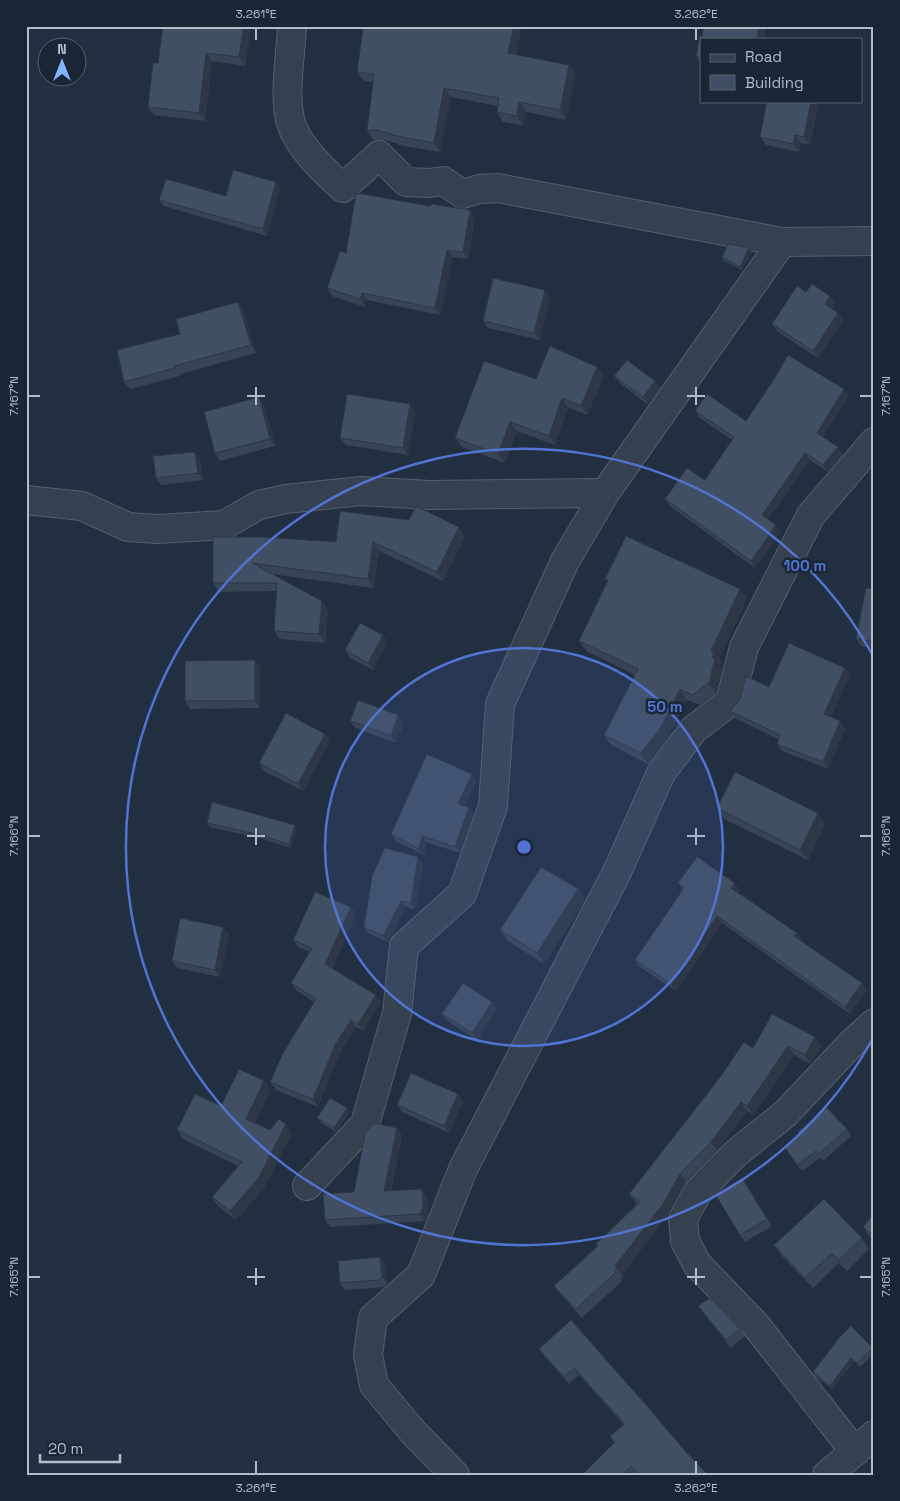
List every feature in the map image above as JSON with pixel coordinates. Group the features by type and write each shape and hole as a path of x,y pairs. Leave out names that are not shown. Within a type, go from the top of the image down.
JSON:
{"street":[{"path":"292,26 288,88 291,123 302,144 320,169 343,188 379,155 406,182 429,183 443,181 463,194 479,189 498,188 782,242 874,241"},
{"path":"307,1186 365,1124 397,1013 404,946 462,894 493,806 500,704 566,561 605,493 782,242"},
{"path":"455,1475 413,1432 374,1385 368,1355 373,1318 421,1275 463,1169 617,872 661,773 694,729 730,702 744,647 811,515 874,442"},
{"path":"26,500 82,506 128,527 158,529 224,524 259,505 286,499 361,492 429,495 605,493"},
{"path":"827,1475 864,1443 756,1324 696,1264 685,1241 683,1219 697,1193 735,1154 785,1114 852,1043 874,1023"}],"building":[{"path":"163,26 244,26 239,57 206,53 199,113 148,107 153,63 158,63"},
{"path":"367,26 514,26 508,53 569,65 560,110 519,102 517,116 497,112 499,98 444,88 434,143 376,130 367,131 374,74 357,72 363,28 366,29"},
{"path":"704,26 759,26 757,38 700,38 700,57 696,56 700,36 702,36"},
{"path":"767,102 811,102 804,137 795,135 793,144 760,137"},
{"path":"233,170 276,182 263,229 159,200 166,179 226,196"},
{"path":"356,193 430,206 431,204 470,210 463,252 447,250 435,308 362,293 360,299 327,288 340,251 346,253"},
{"path":"728,244 749,248 740,267 722,257"},
{"path":"493,278 545,290 534,333 483,321"},
{"path":"812,284 830,296 825,304 838,313 813,351 772,324 797,286 806,292"},
{"path":"238,302 251,345 124,382 117,350 180,334 176,319"},
{"path":"550,346 597,367 581,406 562,398 549,436 510,422 498,454 455,438 484,361 536,379"},
{"path":"788,355 844,389 817,433 838,447 823,465 805,453 762,515 776,525 751,561 665,499 687,468 705,480 734,437 695,411 707,394 746,421"},
{"path":"627,360 655,381 643,397 614,376"},
{"path":"347,394 410,404 403,448 340,438"},
{"path":"259,397 270,439 215,453 204,412"},
{"path":"195,452 198,473 156,478 153,456"},
{"path":"416,506 459,527 437,572 373,542 368,579 252,563 322,601 319,634 274,631 277,583 213,583 213,537 263,537 336,542 340,511 409,520"},
{"path":"626,536 740,589 711,651 714,653 712,657 715,658 709,683 692,695 680,689 660,729 641,753 604,735 638,669 579,641 608,580 605,579"},
{"path":"866,588 874,589 874,642 856,638"},
{"path":"360,623 383,635 368,663 345,650"},
{"path":"789,643 845,668 824,714 840,721 823,762 777,744 780,735 730,711 740,699 746,676 769,687"},
{"path":"255,660 255,701 185,701 185,661"},
{"path":"358,700 398,715 391,736 350,721"},
{"path":"286,713 325,734 298,784 259,763"},
{"path":"427,754 472,774 458,804 469,807 455,847 422,836 419,849 391,834"},
{"path":"735,772 818,813 800,850 717,808"},
{"path":"212,802 295,825 289,844 265,836 207,823"},
{"path":"385,848 418,857 411,903 401,901 383,936 364,927 372,876"},
{"path":"697,857 735,883 731,888 797,933 794,936 862,983 845,1007 717,916 671,984 635,960 684,888 678,883"},
{"path":"541,867 578,889 537,953 500,930"},
{"path":"315,892 351,907 325,964 376,995 358,1024 351,1020 335,1045 313,1099 270,1082 283,1053 316,999 291,983 312,948 293,940"},
{"path":"180,918 223,927 215,970 172,961"},
{"path":"463,983 492,1002 472,1033 442,1014"},
{"path":"772,1014 815,1037 805,1055 788,1046 747,1106 741,1102 711,1142 680,1174 663,1204 615,1266 617,1268 616,1272 576,1309 554,1286 598,1246 596,1244 640,1202 629,1194 721,1076 744,1042 753,1048"},
{"path":"239,1069 264,1081 246,1119 270,1130 279,1119 286,1124 258,1179 230,1211 212,1197 242,1162 177,1130 195,1094 221,1106"},
{"path":"411,1073 458,1094 444,1126 397,1105"},
{"path":"330,1098 347,1108 334,1128 317,1118"},
{"path":"826,1107 847,1129 819,1154 816,1151 797,1165 784,1146 800,1134 798,1132"},
{"path":"374,1123 397,1128 384,1191 422,1189 423,1207 420,1214 325,1220 323,1194 354,1192 365,1134"},
{"path":"742,1178 767,1219 740,1235 715,1194"},
{"path":"824,1199 862,1238 839,1260 832,1253 805,1278 774,1245"},
{"path":"874,1214 874,1236 863,1227"},
{"path":"380,1257 382,1277 379,1280 340,1283 338,1261"},
{"path":"710,1298 740,1329 726,1340 698,1306"},
{"path":"571,1320 708,1475 640,1475 631,1466 622,1475 582,1475 615,1442 610,1436 625,1424 574,1368 564,1377 539,1349"},
{"path":"851,1326 873,1348 857,1363 851,1358 830,1386 813,1372 839,1338"}]}
